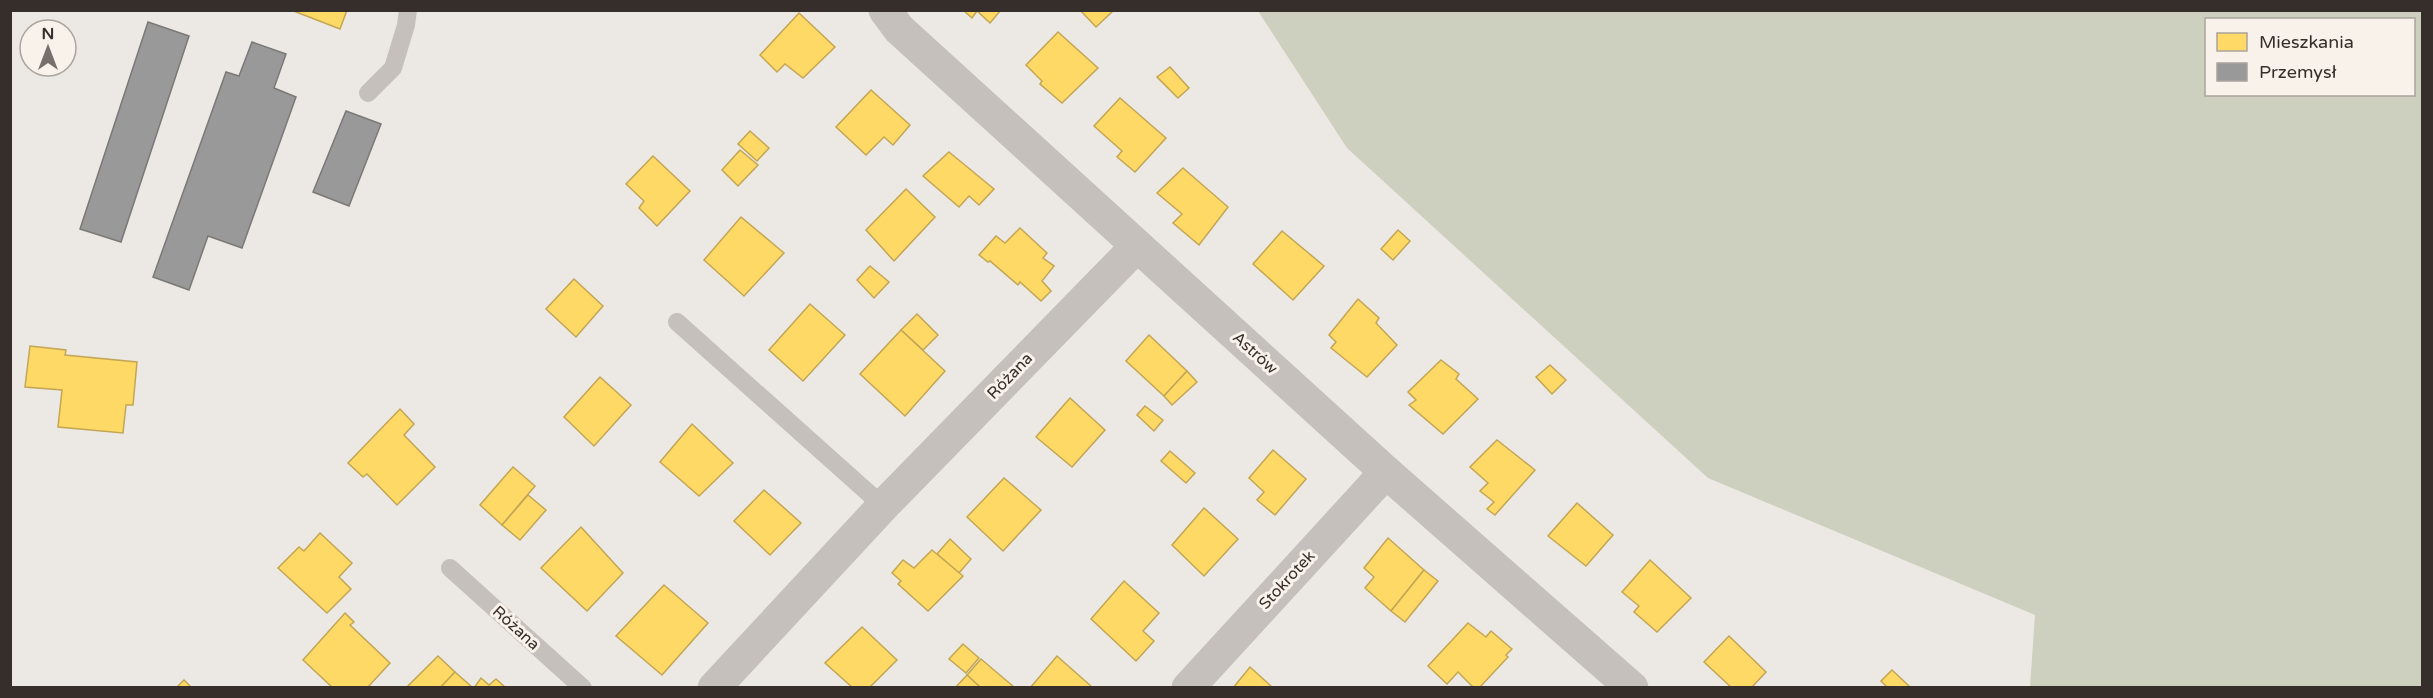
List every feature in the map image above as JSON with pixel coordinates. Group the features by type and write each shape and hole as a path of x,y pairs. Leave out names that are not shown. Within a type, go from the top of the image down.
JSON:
{"street":[{"name":"Astrów","path":"885,10 899,29 1386,472 1632,687"},
{"name":"Różana","path":"714,687 883,506 1137,246"},
{"name":"Stokrotek","path":"1188,687 1386,472"}],"lane":[{"path":"368,93 393,68 406,25 408,10"},
{"path":"677,322 883,506"},
{"name":"Różana","path":"450,568 583,687"}],"green space":[{"path":"1258,11 2422,11 2422,687 2030,687 2035,615 1708,478 1347,148"}],"building: Mieszkania":[{"path":"291,10 347,10 340,29"},
{"path":"1001,10 990,23 977,11 972,18 964,11"},
{"path":"1080,10 1112,10 1113,11 1096,27"},
{"path":"799,13 835,47 803,78 785,64 777,72 760,55"},
{"path":"1058,32 1098,68 1062,103 1040,84 1042,81 1026,65"},
{"path":"1170,67 1189,88 1178,98 1157,77"},
{"path":"871,90 910,125 893,145 884,137 866,155 836,127"},
{"path":"1120,98 1166,138 1135,172 1117,157 1122,151 1094,126"},
{"path":"750,131 769,148 757,161 738,144"},
{"path":"740,150 758,165 738,186 722,170"},
{"path":"949,152 994,189 979,205 969,196 959,207 923,176"},
{"path":"653,156 690,191 657,226 639,208 644,201 626,184"},
{"path":"1183,168 1228,207 1199,245 1173,223 1182,214 1157,193"},
{"path":"906,189 935,217 894,261 866,230"},
{"path":"741,217 784,253 744,296 704,260"},
{"path":"1020,228 1047,253 1043,258 1054,266 1042,281 1051,291 1041,301 1020,282 1018,285 990,261 988,262 979,255 996,236 1005,243"},
{"path":"1398,230 1410,241 1393,260 1381,249"},
{"path":"1282,231 1324,266 1293,300 1253,264"},
{"path":"870,266 889,282 874,298 857,280"},
{"path":"574,279 603,306 576,337 546,309"},
{"path":"1358,299 1379,318 1376,323 1397,345 1367,377 1331,348 1336,342 1329,335"},
{"path":"810,304 845,335 803,381 769,350"},
{"path":"917,314 938,335 923,350 901,330"},
{"path":"901,330 945,371 905,416 860,374"},
{"path":"1149,335 1187,371 1164,396 1126,361"},
{"path":"30,346 66,350 65,355 137,362 133,405 126,405 123,433 58,427 62,390 25,387"},
{"path":"1441,360 1459,374 1456,379 1478,399 1443,434 1409,405 1416,400 1408,392"},
{"path":"1550,365 1566,380 1552,394 1536,377"},
{"path":"1187,371 1197,382 1172,405 1164,396"},
{"path":"600,377 631,405 594,446 564,417"},
{"path":"1070,398 1105,430 1072,467 1036,437"},
{"path":"1145,406 1163,420 1154,431 1137,415"},
{"path":"400,409 414,424 404,435 435,467 397,505 367,474 363,477 348,463"},
{"path":"692,424 733,463 699,496 660,462"},
{"path":"1497,440 1535,470 1495,515 1487,509 1494,502 1480,491 1488,483 1470,467"},
{"path":"1273,450 1306,479 1275,515 1257,500 1264,492 1249,478"},
{"path":"1170,451 1195,473 1186,483 1161,461"},
{"path":"513,467 535,486 502,525 480,505"},
{"path":"1004,478 1041,510 1003,551 967,517"},
{"path":"764,490 801,523 770,555 734,521"},
{"path":"528,495 546,510 520,540 502,525"},
{"path":"1577,503 1613,535 1586,566 1548,536"},
{"path":"1204,508 1238,539 1204,576 1172,545"},
{"path":"581,527 623,573 587,611 541,568"},
{"path":"320,533 352,563 339,577 351,589 327,613 278,568 299,547 304,551"},
{"path":"1388,538 1424,570 1391,611 1365,588 1374,577 1364,568"},
{"path":"950,539 971,559 959,573 937,554"},
{"path":"932,550 963,576 928,611 898,584 901,581 892,573 903,560 914,568"},
{"path":"1650,560 1691,598 1657,632 1634,612 1639,606 1622,592"},
{"path":"1424,570 1438,581 1405,622 1391,611"},
{"path":"1124,581 1159,613 1143,631 1154,641 1136,661 1091,619"},
{"path":"664,585 708,623 662,675 616,636"},
{"path":"345,613 354,622 350,625 390,663 367,688 333,688 303,660"},
{"path":"1468,623 1486,637 1491,631 1512,649 1506,655 1508,657 1479,688 1474,688 1458,672 1447,684 1428,666"},
{"path":"862,627 897,660 869,688 853,688 825,663"},
{"path":"1729,636 1766,672 1751,688 1732,688 1704,662"},
{"path":"963,644 979,658 966,673 949,659"},
{"path":"438,656 455,672 440,688 409,688 408,686"},
{"path":"1057,656 1092,687 1092,688 1030,688"},
{"path":"981,659 1014,688 981,688 967,675"},
{"path":"1250,667 1273,688 1233,688"},
{"path":"1892,670 1909,686 1907,688 1888,688 1881,681"},
{"path":"455,672 473,688 440,688"},
{"path":"967,675 981,688 955,688"},
{"path":"481,678 489,685 496,679 506,688 474,688"},
{"path":"184,680 192,688 176,688"}],"building: Przemysł":[{"path":"148,22 189,36 121,242 80,229"},
{"path":"252,42 286,54 274,88 296,97 242,248 208,236 189,290 153,277 226,72 239,76"},
{"path":"346,111 381,124 349,206 313,192"}]}
